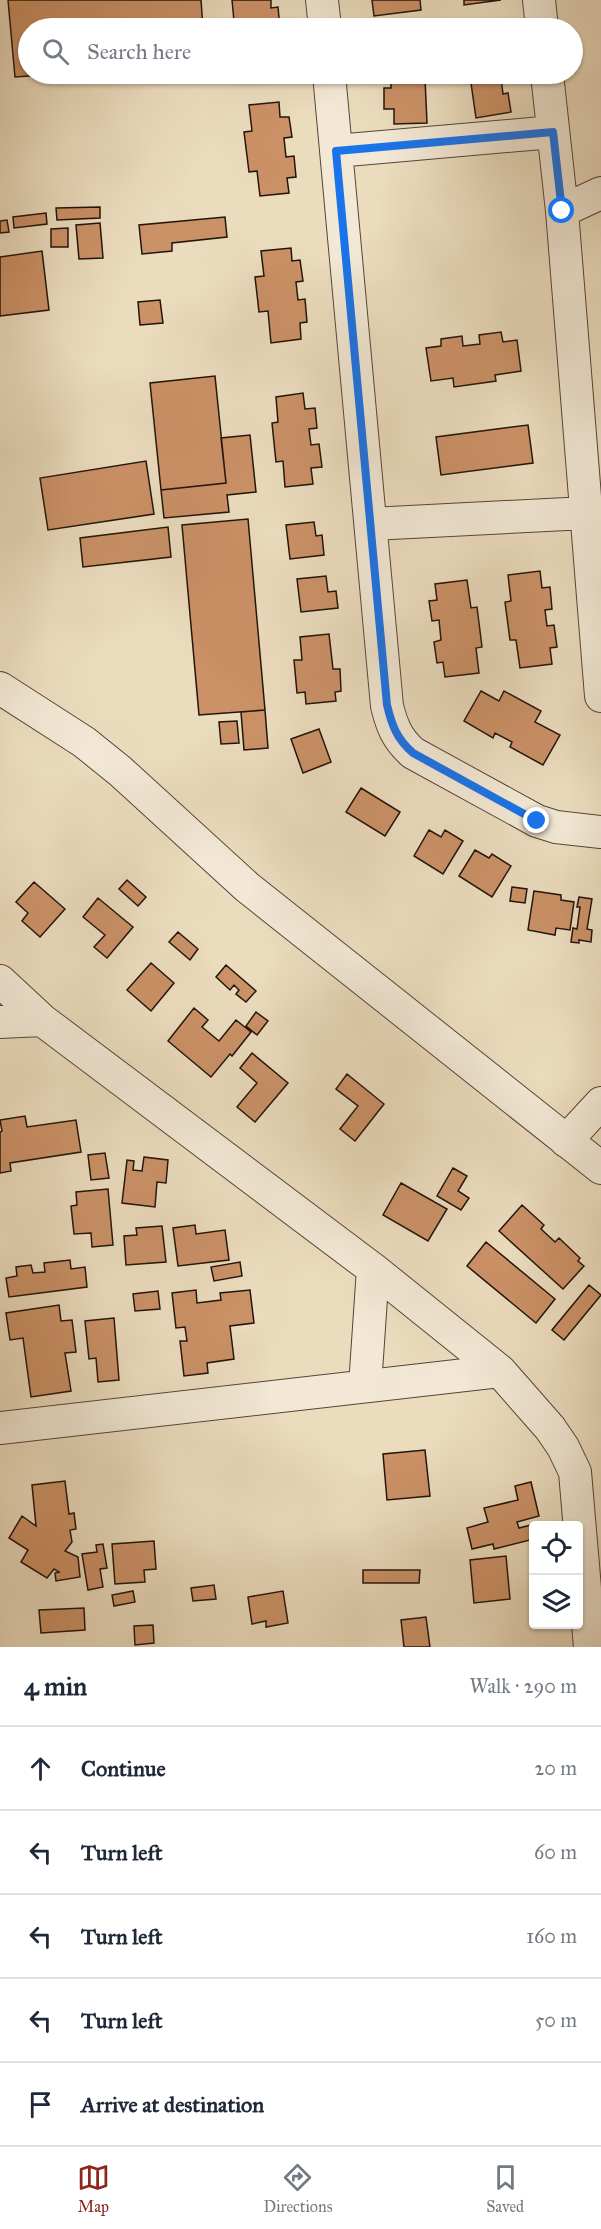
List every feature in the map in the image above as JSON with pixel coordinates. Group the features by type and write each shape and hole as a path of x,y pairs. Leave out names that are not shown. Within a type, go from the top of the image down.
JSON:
{"street":[{"path":"322,0 324,18"},
{"path":"539,0 541,18"},
{"path":"330,84 387,705 392,727 401,743 425,760 537,821 556,827 601,832"},
{"path":"548,84 562,211 601,696"},
{"path":"336,151 553,132"},
{"path":"562,211 601,193"},
{"path":"371,524 586,513"},
{"path":"0,688 84,742 247,887 601,1168"},
{"path":"0,981 42,1020 373,1269 501,1371 550,1428 575,1472 590,1647"},
{"path":"0,1022 42,1020"},
{"path":"566,1141 601,1103"},
{"path":"365,1386 373,1269"},
{"path":"0,1428 501,1371"}],"building":[{"path":"8,0 201,0 202,18 18,18 18,77 15,77"},
{"path":"232,0 271,0 271,8 278,7 279,18 234,18"},
{"path":"372,0 420,0 421,10 374,16"},
{"path":"464,0 501,0 464,5"},
{"path":"391,84 425,84 427,123 394,124 394,109 384,109 384,88 391,88"},
{"path":"471,84 502,84 503,94 508,93 511,112 476,118"},
{"path":"279,102 280,117 289,117 292,137 284,138 286,157 294,156 296,177 287,178 289,193 260,196 257,171 249,172 244,132 252,131 249,105"},
{"path":"100,207 100,218 57,220 56,208"},
{"path":"46,213 47,224 14,228 13,217"},
{"path":"225,217 227,237 172,243 172,251 142,254 139,225"},
{"path":"7,220 9,232 0,233 0,221"},
{"path":"100,223 103,258 79,259 76,225"},
{"path":"68,228 68,247 51,247 51,229"},
{"path":"291,248 292,261 300,260 303,281 296,282 298,300 305,299 307,322 300,323 301,339 271,343 268,311 259,312 255,277 264,276 261,251"},
{"path":"42,251 49,310 0,316 0,257"},
{"path":"160,300 163,323 140,325 138,302"},
{"path":"501,332 503,342 517,340 521,371 495,375 496,381 454,387 453,378 431,381 426,348 441,346 441,339 462,336 463,346 480,344 479,335"},
{"path":"215,376 226,483 161,490 150,383"},
{"path":"303,393 305,409 315,408 317,428 309,429 311,445 319,444 322,467 311,468 313,484 285,487 283,461 276,462 272,423 278,422 276,397"},
{"path":"528,425 533,463 441,475 436,437"},
{"path":"250,435 256,492 227,495 229,512 164,518 161,490 226,483 221,438"},
{"path":"146,461 154,514 48,530 40,478"},
{"path":"248,519 265,710 199,715 182,525"},
{"path":"314,522 316,536 322,535 324,555 290,559 286,525"},
{"path":"168,527 171,557 83,567 80,538"},
{"path":"540,571 542,588 550,587 552,609 545,610 547,626 554,625 557,647 550,648 552,664 520,668 516,640 510,640 505,602 511,601 508,575"},
{"path":"326,576 328,592 336,591 338,608 301,612 297,579"},
{"path":"467,580 471,608 477,607 482,647 476,648 479,673 445,677 443,662 437,663 434,642 441,640 439,620 432,621 429,601 437,600 435,584"},
{"path":"329,634 333,669 340,669 341,691 335,692 336,701 306,704 305,692 297,693 294,660 302,660 300,637"},
{"path":"481,691 499,701 504,691 541,711 535,722 560,735 543,765 510,747 512,742 495,733 493,738 464,721"},
{"path":"265,710 268,748 244,750 241,712"},
{"path":"237,721 239,743 221,744 219,722"},
{"path":"319,729 331,762 303,773 291,739"},
{"path":"361,788 400,812 385,836 346,812"},
{"path":"429,830 441,837 445,830 463,841 443,874 414,856"},
{"path":"475,850 489,858 492,854 511,866 492,897 459,876"},
{"path":"127,880 146,897 138,906 119,889"},
{"path":"34,882 65,909 40,937 22,921 28,913 16,902"},
{"path":"512,887 527,889 525,903 510,901"},
{"path":"534,891 561,895 561,900 574,902 570,930 556,928 555,935 528,930"},
{"path":"579,897 592,899 587,929 592,930 591,942 579,940 579,943 571,942 573,928 577,929"},
{"path":"98,898 133,927 107,958 94,947 105,935 83,917"},
{"path":"178,932 198,949 190,960 169,942"},
{"path":"151,963 174,983 151,1011 127,990"},
{"path":"226,965 256,991 246,1002 236,994 239,990 234,985 230,990 216,977"},
{"path":"194,1008 208,1020 202,1027 219,1041 236,1020 251,1032 211,1077 168,1041"},
{"path":"256,1012 268,1021 257,1035 246,1026"},
{"path":"252,1053 288,1083 255,1122 237,1107 257,1083 240,1068"},
{"path":"347,1074 384,1104 355,1141 340,1129 358,1106 336,1089"},
{"path":"25,1116 27,1127 76,1120 81,1152 10,1163 11,1171 0,1173 0,1132 2,1131 0,1120"},
{"path":"105,1153 109,1178 91,1180 88,1155"},
{"path":"144,1157 168,1160 166,1183 157,1182 155,1207 122,1203 127,1160 134,1161 133,1170 142,1171"},
{"path":"453,1168 467,1176 458,1191 469,1198 461,1210 437,1196"},
{"path":"401,1183 447,1209 428,1241 383,1215"},
{"path":"108,1189 113,1245 92,1247 91,1233 74,1234 71,1206 77,1205 76,1192"},
{"path":"522,1205 544,1225 541,1229 555,1242 559,1238 580,1258 578,1261 584,1266 563,1289 499,1231"},
{"path":"195,1225 196,1234 225,1230 229,1260 178,1266 173,1228"},
{"path":"162,1226 166,1262 126,1265 124,1236 137,1235 136,1228"},
{"path":"486,1242 555,1299 536,1323 467,1266"},
{"path":"70,1260 71,1269 85,1267 87,1287 9,1297 6,1278 17,1276 16,1267 31,1265 33,1273 45,1272 44,1263"},
{"path":"240,1262 242,1276 214,1281 211,1267"},
{"path":"589,1285 601,1295 564,1340 552,1330"},
{"path":"196,1290 197,1303 221,1300 220,1293 250,1290 254,1323 230,1326 234,1359 207,1363 208,1373 184,1376 180,1341 187,1341 185,1327 176,1328 172,1293"},
{"path":"158,1291 160,1309 135,1311 133,1294"},
{"path":"59,1305 61,1321 72,1320 76,1352 65,1353 71,1391 31,1397 23,1338 10,1340 6,1313"},
{"path":"114,1318 119,1380 98,1382 96,1358 89,1359 85,1321"},
{"path":"425,1450 430,1496 387,1500 383,1454"},
{"path":"65,1481 69,1514 74,1513 76,1529 70,1530 72,1542 65,1551 78,1557 80,1577 56,1581 55,1573 59,1572 54,1569 47,1578 21,1562 28,1550 9,1538 22,1516 36,1526 32,1485"},
{"path":"531,1482 539,1516 517,1522 519,1528 529,1526 529,1540 494,1549 493,1544 472,1549 467,1528 488,1522 484,1508 518,1500 515,1486"},
{"path":"154,1541 156,1569 144,1570 145,1582 115,1584 112,1544"},
{"path":"103,1544 107,1568 100,1569 103,1587 88,1590 82,1554 97,1552 96,1545"},
{"path":"506,1556 510,1599 474,1603 470,1560"},
{"path":"363,1570 420,1570 419,1583 363,1583"},
{"path":"214,1585 216,1599 193,1601 191,1588"},
{"path":"133,1591 135,1602 114,1606 112,1595"},
{"path":"283,1591 288,1623 266,1627 266,1621 252,1624 248,1597"},
{"path":"84,1608 85,1630 41,1633 39,1610"},
{"path":"426,1617 430,1647 404,1647 401,1620"},
{"path":"153,1625 154,1643 135,1645 134,1626"}],"route":[{"path":"537,821 413,753 401,743 392,727 387,705 336,151 553,132 562,211"}]}
